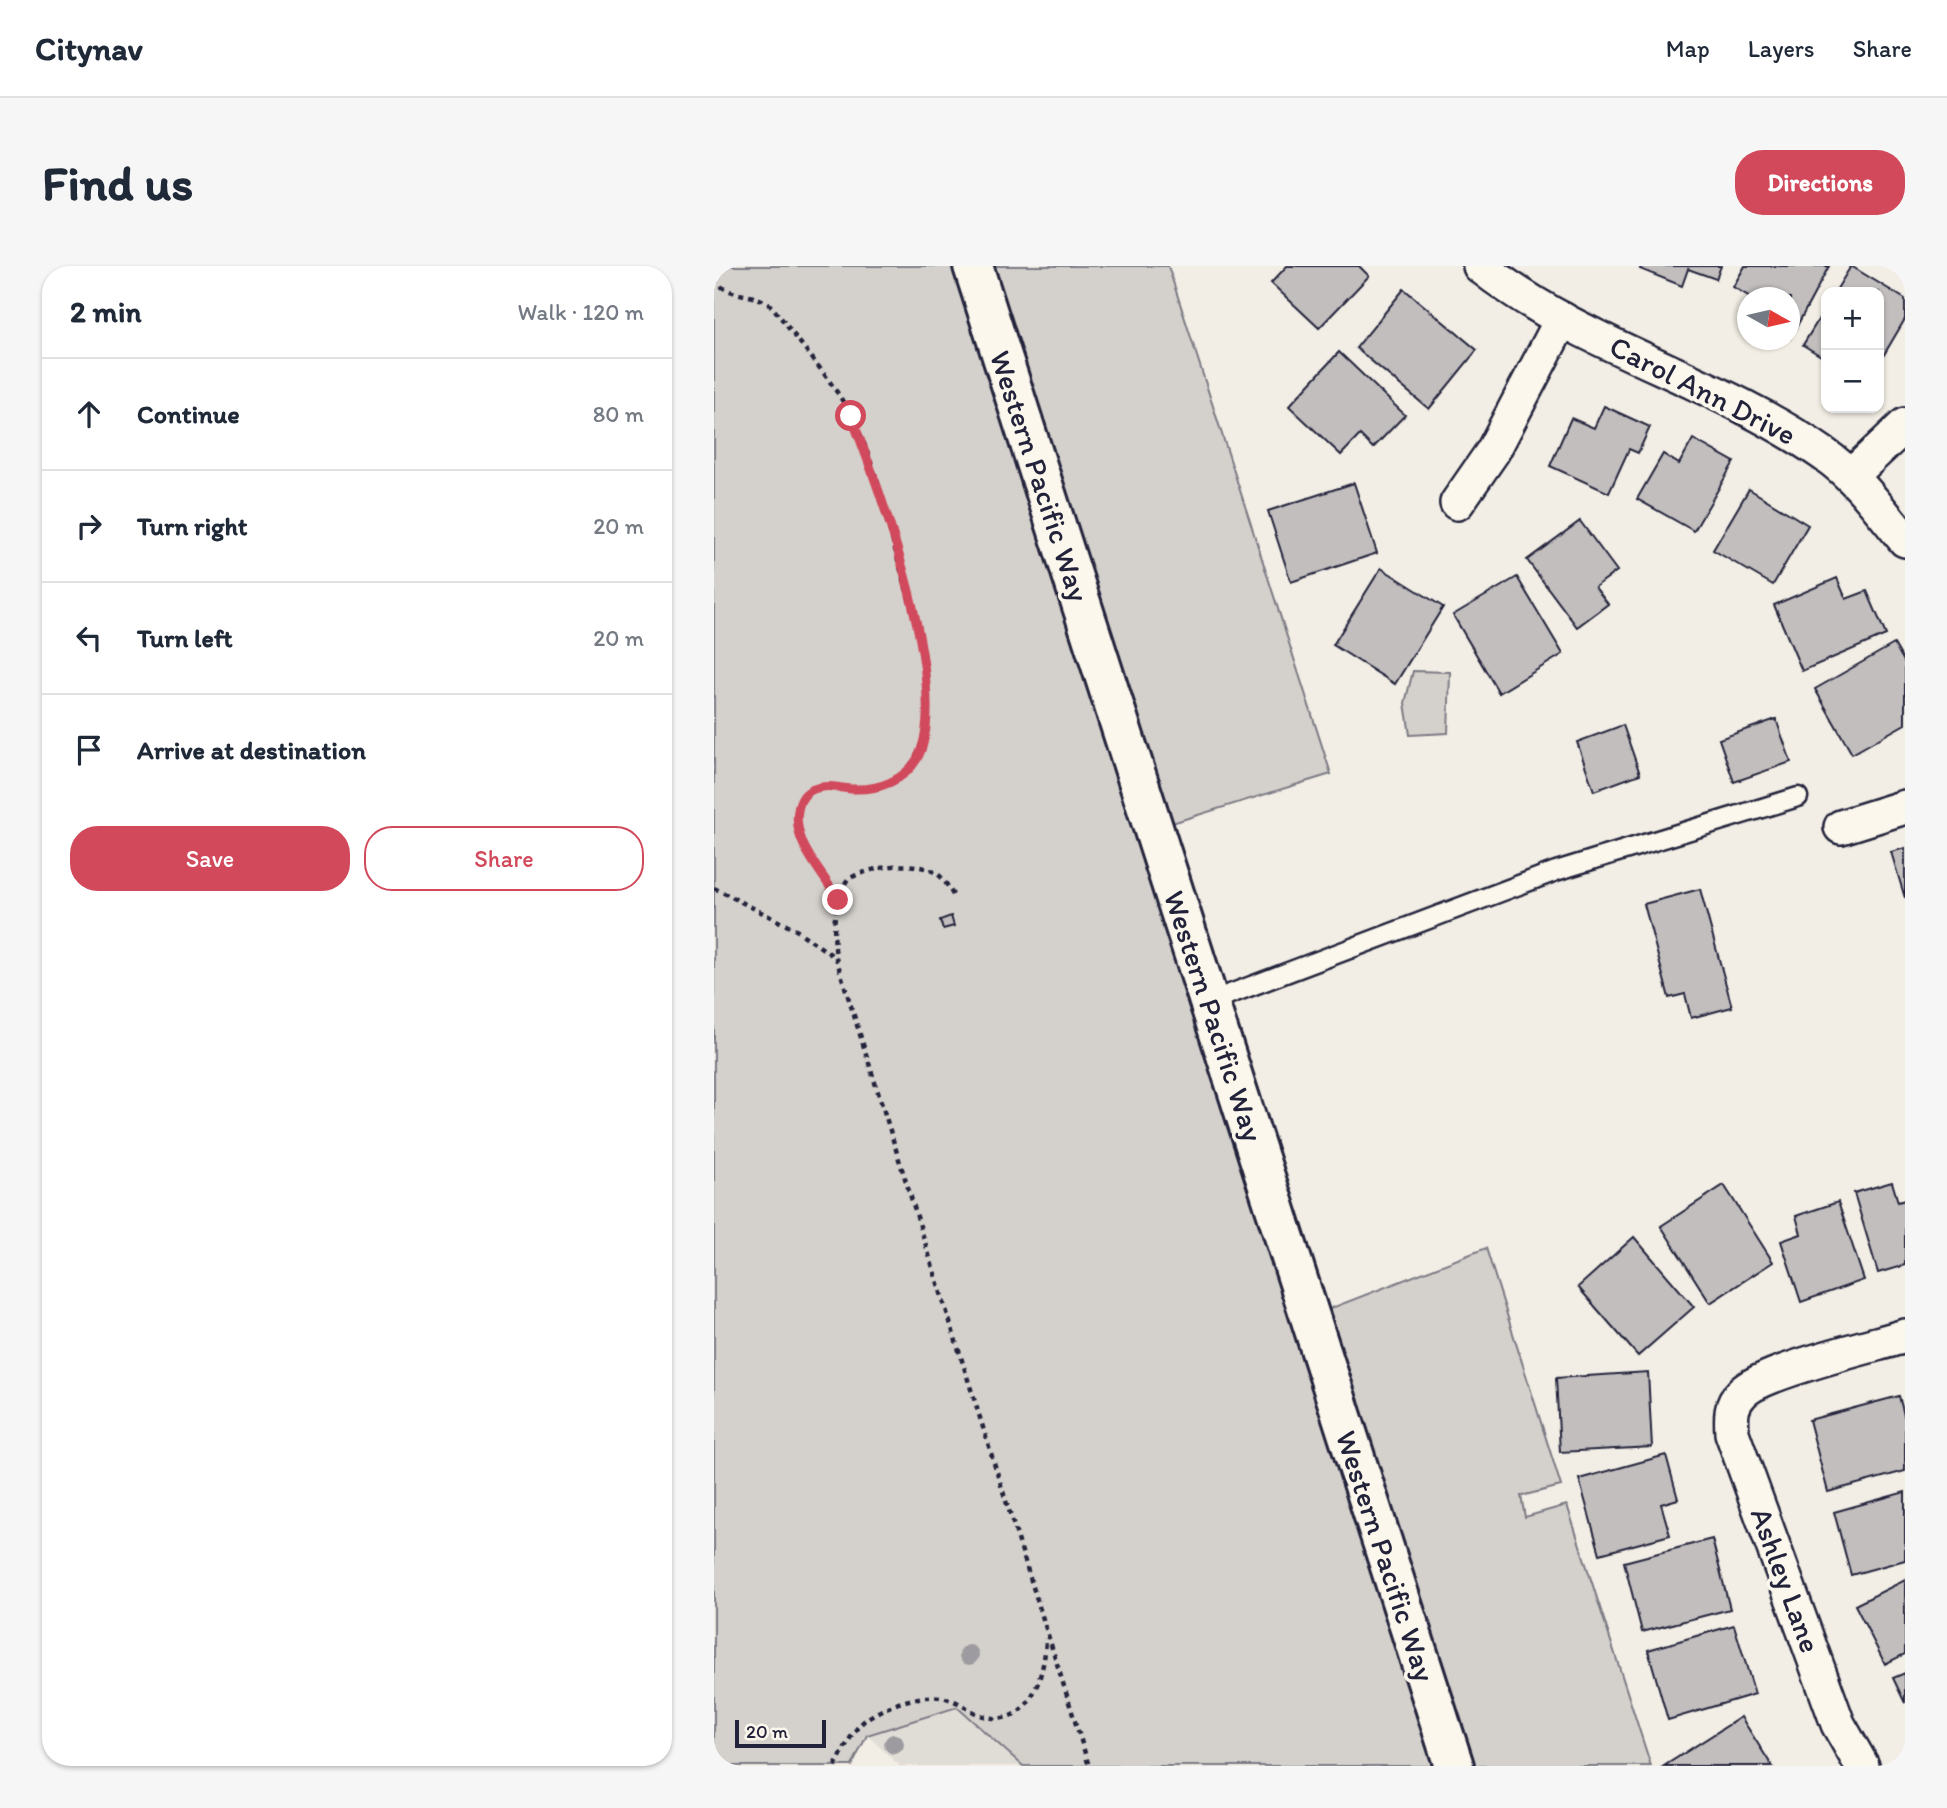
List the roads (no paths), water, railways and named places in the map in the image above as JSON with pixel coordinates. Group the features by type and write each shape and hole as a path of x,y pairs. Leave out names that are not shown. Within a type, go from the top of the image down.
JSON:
{"street":[{"name":"Western Pacific Way","path":"973,266 1454,1766"},
{"name":"Carol Ann Drive","path":"1480,266 1502,283 1562,319 1747,406 1826,455 1851,476 1905,540"},
{"path":"1457,503 1493,451 1562,319"},
{"path":"1851,476 1905,425"},
{"path":"1841,827 1905,807"},
{"name":"Ashley Lane","path":"1862,1766 1838,1724 1732,1433 1730,1411 1742,1392 1781,1373 1905,1336"}],"lane":[{"path":"1209,1002 1556,871 1798,797"}]}
